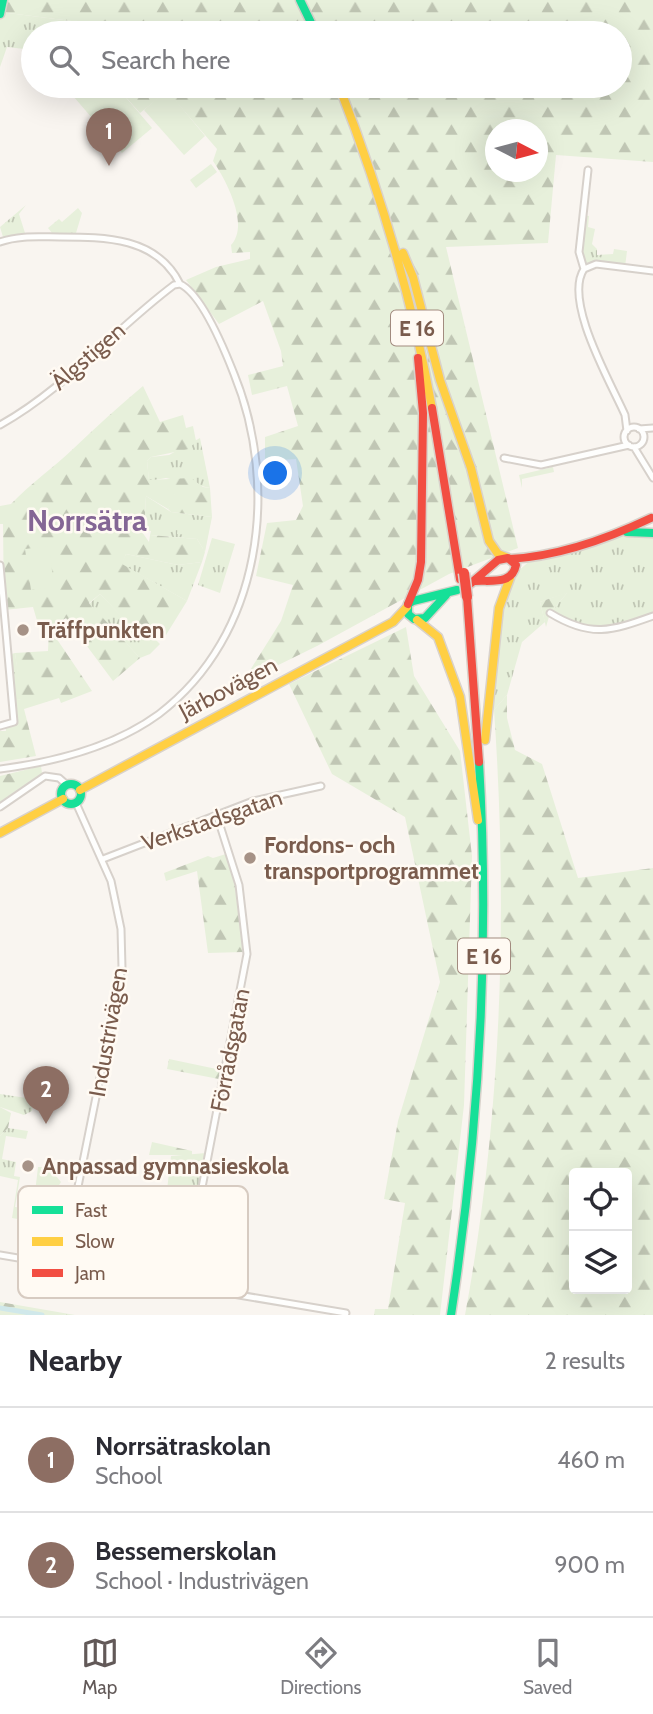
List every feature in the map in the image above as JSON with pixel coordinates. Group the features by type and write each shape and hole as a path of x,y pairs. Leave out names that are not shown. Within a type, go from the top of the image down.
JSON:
{"main road":[{"path":"0,13 3,0"},
{"path":"300,0 310,21"},
{"path":"307,0 317,21"},
{"name":"E 16","path":"344,98 380,194 415,318 462,576"},
{"name":"E 16","path":"349,98 403,253 436,391 462,576 481,825 479,939 466,1158 449,1315"},
{"path":"403,253 413,277 440,380 471,468 489,541 498,554 509,558 516,565 502,595 492,660 485,728 481,825"},
{"path":"415,318 423,414 421,562 418,580 408,605 408,614 438,637 460,697 481,825"},
{"path":"532,559 512,576 473,582 498,559 532,559 624,532 652,516 653,532 624,532"},
{"path":"408,605 416,598 462,594"},
{"path":"415,620 425,618 446,595"},
{"name":"Järbovägen","path":"80,790 393,622 408,605"},
{"name":"Järbovägen","path":"393,622 415,620"},
{"path":"67,785 75,785 80,790 81,798 76,803 69,804 63,799 62,792 67,785"},
{"path":"0,833 63,799"}],"street":[{"path":"588,170 579,252 584,269 579,284 583,317 625,415 637,428 643,440 647,464 653,478"},
{"path":"0,242 26,237 120,239 148,250 174,274 177,284 205,314 240,388 254,444 259,522 244,589 230,625 203,669 179,697 160,713 128,733 83,751 38,763 0,769"},
{"path":"584,269 597,264 653,271"},
{"name":"Älgstigen","path":"0,425 40,398 177,284"},
{"path":"625,415 626,434 631,446 647,464"},
{"path":"614,447 626,434 637,428 653,429"},
{"path":"504,458 541,465 614,447 631,446 643,440 653,429"},
{"path":"0,565 3,629 14,723 0,726"},
{"path":"550,613 579,627 603,631 653,616"},
{"path":"0,807 45,776 59,778 67,785"},
{"name":"Verkstadsgatan","path":"103,859 253,801 321,786"},
{"name":"Industrivägen","path":"76,803 103,859 121,929 122,968 78,1186"},
{"name":"Förrådsgatan","path":"202,1186 247,954 246,923 239,885 217,816"},
{"path":"0,1255 18,1258"},
{"path":"248,1296 346,1312"}],"green space":[{"path":"0,0 653,0 653,162 556,155 548,243 446,247 518,548 449,574 317,646 242,683 281,621 293,585 256,576 267,523 296,520 303,506 296,459 265,461 265,437 298,426 287,386 252,395 248,375 283,366 281,351 263,301 219,324 186,280 216,267 250,259 250,252 232,253 231,245 238,226 237,215 224,179 213,161 217,149 173,98 632,98 632,21 72,21 0,12"},
{"path":"0,12 72,21 21,21 21,49 7,47 0,67"},
{"path":"75,98 126,98 152,128 122,153"},
{"path":"127,98 158,98 140,113"},
{"path":"158,98 174,98 205,136 184,155 144,110"},
{"path":"211,164 217,172 196,188 190,180"},
{"path":"26,205 19,214 25,233 3,237 0,227"},
{"path":"78,208 82,213 76,233 52,233 48,228 59,219 62,222"},
{"path":"583,215 589,216 588,227 595,229 592,244 597,249 597,255 613,254 614,249 627,251 625,267 596,264 584,269 579,258"},
{"path":"143,386 160,422 183,415 186,428 193,426 196,441 189,449 151,457 147,461 149,480 191,478 203,487 210,488 212,517 171,512 168,509 175,494 146,496 144,530 140,529 149,542 150,535 197,539 205,552 202,562 178,565 126,554 122,564 187,601 166,635 159,631 147,643 100,594 89,603 140,658 113,681 66,618 50,629 92,691 61,703 59,698 24,709 36,756 0,762 0,731 6,731 5,726 12,725 12,701 21,699 15,653 48,651 49,630 38,624 33,607 4,610 3,524 0,524 0,506 11,504"},
{"path":"200,438 210,488 166,478 149,481 147,461 151,457 169,455"},
{"path":"553,467 554,472 522,479 522,488 519,475"},
{"path":"154,482 176,495 168,509 146,496"},
{"path":"146,496 171,512 212,517 205,552 197,539 150,535 151,531 144,530"},
{"path":"179,515 191,516 189,535 177,534"},
{"path":"624,532 653,533 653,616 598,631 550,613 567,593 540,602 545,622 522,642 507,695 494,710 487,710 492,660 510,578 532,559 542,561"},
{"path":"212,538 235,544 220,593 198,585"},
{"path":"49,546 54,587 31,590 25,549"},
{"path":"126,554 178,565 202,562 187,601 121,564"},
{"path":"568,592 550,613 546,627 540,602"},
{"path":"100,594 147,642 154,638 160,644 150,654 140,658 89,604"},
{"path":"406,627 414,676 460,751 472,856 464,1105 440,1315 374,1315 375,1309 388,1309 405,1203 384,1199 398,1121 440,982 405,817 332,774 289,684"},
{"path":"15,653 22,699 12,701 8,655"},
{"path":"507,695 507,718 515,750 542,764 578,878 653,868 653,1315 465,1315 487,1165 499,1013 501,861 494,710"},
{"path":"41,766 42,773 0,802 0,776"},
{"path":"226,854 234,879 243,952 208,953 197,871 166,881 164,873 208,856 213,858"},
{"path":"169,1059 226,1071 224,1080 167,1069"},
{"path":"0,1094 33,1099 32,1111 24,1115 0,1107"},
{"path":"0,1107 11,1113 8,1128 0,1136"},
{"path":"8,1128 28,1131 26,1139 6,1136 2,1159 16,1162 14,1176 20,1177 15,1207 18,1207 18,1219 12,1218 18,1180 0,1176 0,1136"},
{"path":"152,1142 192,1151 192,1155 149,1155"},
{"path":"206,1153 200,1186 167,1186 171,1156"},
{"path":"45,1159 52,1160 56,1176 61,1182 58,1186 36,1186 38,1167 44,1167"},
{"path":"0,1302 75,1315 0,1315"}],"waterway":[{"path":"0,1308 42,1315"}],"traffic: fast":[{"path":"0,14 3,0"},
{"path":"300,0 310,21"},
{"path":"627,532 653,533"},
{"path":"446,595 425,618 414,619 408,614 408,604 413,601 457,590"},
{"path":"451,1315 469,1177 480,1039 483,901 479,762"},
{"path":"71,784 78,787 81,794 78,801 71,804 64,801 61,794 64,787 71,784"}],"traffic: slow":[{"path":"343,98 393,245 415,326 432,408"},
{"path":"403,253 413,277 440,380 471,468 489,541 498,554 508,558"},
{"path":"485,740 499,608 510,578"},
{"path":"80,790 393,622 407,607"},
{"path":"417,620 438,637 460,697 478,820"},
{"path":"0,833 63,799"}],"traffic: jam":[{"path":"408,604 418,580 421,562 423,413 418,358"},
{"path":"432,408 460,579"},
{"path":"510,559 583,545 651,518"},
{"path":"470,584 498,560 508,558 516,565 506,579 475,581"},
{"path":"464,573 467,597"},
{"path":"467,597 479,762"}],"place":[{"name":"Norrsätraskolan","path":"109,166"},
{"name":"Träffpunkten","path":"23,630"},
{"name":"Fordons- och transportprogrammet","path":"250,858"},
{"name":"Bessemerskolan","path":"46,1124"},
{"name":"Anpassad gymnasieskola","path":"28,1166"}],"district":[{"name":"Norrsätra","path":"87,520"}]}
